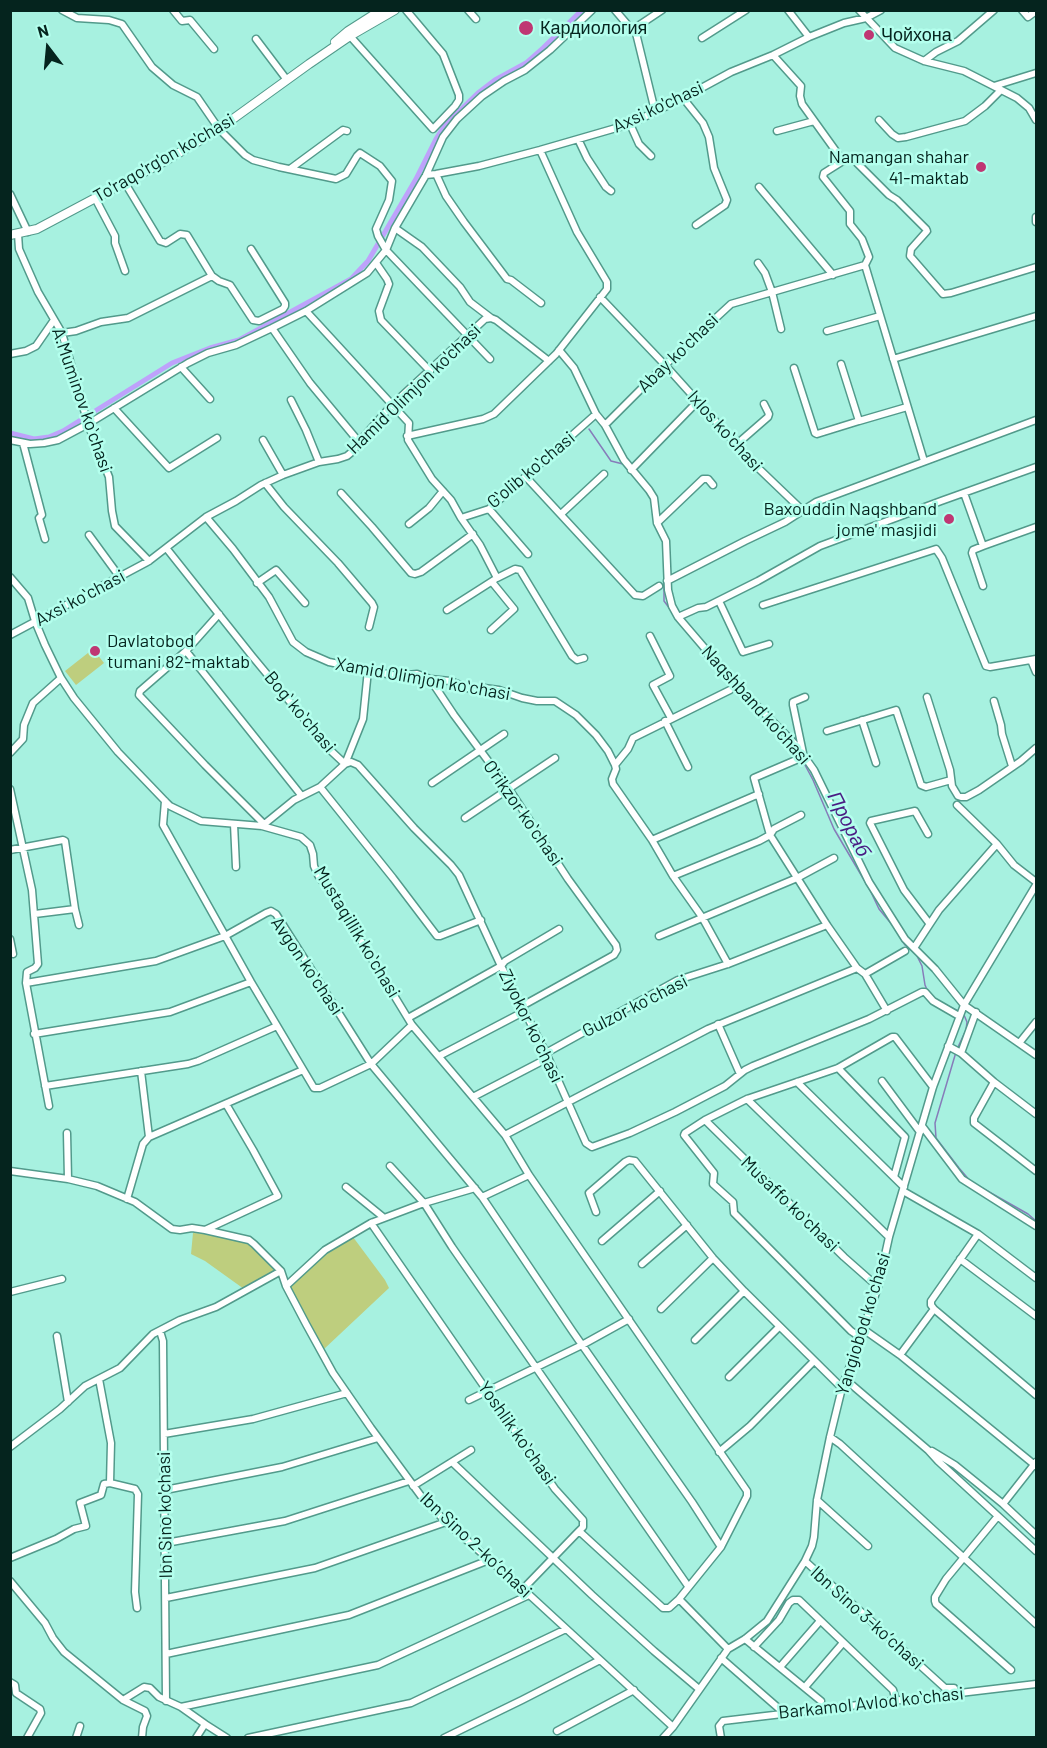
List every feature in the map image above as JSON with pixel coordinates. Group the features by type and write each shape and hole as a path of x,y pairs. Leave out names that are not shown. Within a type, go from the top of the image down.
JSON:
{"main road":[{"path":"378,13 391,11"},
{"name":"To'raqo'rg'on ko'chasi","path":"14,234 38,229 125,183 219,129 350,36 378,13"},
{"name":"To'raqo'rg'on ko'chasi","path":"309,64 348,31 378,13"}],"street":[{"path":"62,10 77,18 119,23 152,67 173,85 197,97 219,129 239,150 253,160 339,178 346,174 360,153 380,166 392,181 389,200 376,229 378,237 385,248 490,359"},
{"path":"173,10 182,21 190,20 214,49"},
{"path":"350,36 433,129 455,106 459,95 443,54 406,10"},
{"path":"468,10 476,19"},
{"path":"10,440 22,443 44,443 58,440 181,367 208,353 236,345 306,311 367,273 376,263 426,175 442,137 457,119 482,96 525,70 550,51 592,10"},
{"path":"615,10 632,30 662,10"},
{"path":"702,38 747,10"},
{"path":"788,10 808,37"},
{"path":"859,10 895,48 924,61 964,71 994,86 1017,98 1029,108 1036,120"},
{"name":"Axsi ko'chasi","path":"426,175 479,166 630,124 731,72 773,55 808,37 844,23 866,18 880,10"},
{"path":"924,61 958,41 994,10"},
{"path":"1022,10 1028,17 1036,11"},
{"path":"635,29 655,111"},
{"path":"256,39 287,80"},
{"path":"773,55 801,86 800,100 843,161"},
{"path":"994,86 1036,73"},
{"path":"879,120 892,135 898,138 906,137 965,121 1001,90"},
{"path":"683,98 704,123 709,137 714,168 727,200 725,204 696,225"},
{"path":"777,131 814,121"},
{"path":"630,124 639,144 651,156"},
{"path":"290,169 343,130 346,131"},
{"path":"578,139 587,158 611,191"},
{"path":"407,436 489,417 549,361 606,289 607,282 577,232 540,150"},
{"path":"924,461 865,265 869,257 862,239 850,224 850,211 823,177 824,173 843,161 851,158 855,160 926,229 927,231 911,249 910,256 943,294 1036,267"},
{"path":"436,174 446,196 507,279 541,303"},
{"path":"125,183 160,241 166,243 180,234 187,235 212,276 230,285 253,320 259,321 283,309 285,303 251,249"},
{"path":"759,187 832,275"},
{"path":"10,195 28,232"},
{"path":"95,198 115,236 115,243 125,271"},
{"path":"1036,217 1036,222"},
{"path":"395,228 422,247 460,287 470,302 491,318"},
{"name":"A.Muminov koʻchasi","path":"14,234 38,292 62,333 88,422 108,477 111,511 115,526 149,561"},
{"path":"376,263 389,284 379,311 381,320 430,371"},
{"path":"758,263 765,273 772,292 781,329"},
{"name":"Abay koʻchasi","path":"605,425 731,304 865,265"},
{"path":"62,333 76,331 101,322 128,318 212,276"},
{"name":"Ixlos koʻchasi","path":"600,297 754,464 802,511"},
{"path":"306,311 409,423 407,436 424,468 451,500 480,545 494,580 514,609 491,630"},
{"path":"827,331 880,316"},
{"path":"893,359 1036,316"},
{"name":"Hamid Olimjon ko'chasi","path":"149,561 206,516 237,501 265,483 320,462 338,459 353,451 393,405 485,320 491,318 549,361"},
{"path":"10,354 26,351 36,346 54,320"},
{"path":"259,321 265,331"},
{"path":"272,328 310,383 359,442"},
{"path":"559,350 574,368 596,414 605,425 624,460 654,498 657,523 666,542 668,590 672,606 678,617 719,601 820,546 1036,467"},
{"path":"841,364 859,421"},
{"path":"181,367 210,399"},
{"path":"794,368 817,434 907,407"},
{"path":"291,400 320,462"},
{"path":"631,470 698,401"},
{"path":"737,444 768,417 769,414 764,404"},
{"path":"114,408 170,468 217,438"},
{"name":"Gʻolib koʻchasi","path":"461,518 489,509 596,414"},
{"path":"667,581 785,522 816,502 1036,420"},
{"path":"263,440 283,475"},
{"path":"22,443 42,515 39,518 45,539"},
{"path":"561,514 604,474"},
{"path":"526,477 635,595 643,596 659,586"},
{"path":"657,523 703,479 708,479 713,485"},
{"path":"265,483 284,507 338,562 372,603 374,607 369,627"},
{"path":"409,524 443,491"},
{"path":"964,493 983,546"},
{"path":"341,494 411,573 421,572 473,534"},
{"path":"489,509 528,554"},
{"name":"Xamid Olimjon koʻchasi","path":"206,516 233,549 282,618 293,642 306,652 329,662 397,676 417,674 430,679 450,681 473,690 484,688 499,690 537,701 555,701 576,715 596,735 615,765"},
{"path":"983,586 973,550 1036,527"},
{"path":"89,535 119,576"},
{"name":"Bogʻ koʻchasi","path":"167,549 307,723 345,764 320,787 301,795 263,825"},
{"path":"763,605 936,549 942,558 986,666 1034,659 1036,672"},
{"name":"Axsi koʻchasi","path":"10,635 149,561"},
{"path":"447,610 515,568 520,570 572,656 577,660 584,658"},
{"path":"257,583 276,570 305,603"},
{"name":"Mustaqillik koʻchasi","path":"10,577 28,598 34,621 61,678 74,698 125,760 170,806 201,822 263,825 301,837 310,845 318,875 336,900 408,1018 506,1135 529,1176"},
{"path":"719,601 742,652 769,644"},
{"path":"219,614 186,651 140,691 141,698 263,825"},
{"name":"Naqshband ko'chasi","path":"678,617 737,686 803,754 814,770 869,882 905,939 935,969 964,1005"},
{"path":"650,636 670,676 653,685 688,767"},
{"path":"186,651 301,795"},
{"path":"345,764 363,719 368,670"},
{"path":"10,753 23,740 24,725 33,703 61,678"},
{"name":"O'rikzor koʻchasi","path":"430,679 616,945 617,950 614,955 524,1008"},
{"path":"728,964 702,917 673,876 612,779 616,769 615,765 628,749 633,738 730,690"},
{"path":"803,754 793,702 805,697"},
{"path":"927,697 950,770 951,780 958,796 966,797 979,790 1036,748"},
{"path":"994,701 1012,766"},
{"path":"827,730 896,710 921,785 926,787 951,780"},
{"path":"862,720 876,763"},
{"path":"432,783 504,734"},
{"path":"465,818 555,758"},
{"path":"796,760 754,778 770,835 827,925 857,968 865,974 887,1011"},
{"name":"Ziyokor koʻchasi","path":"345,764 351,762 358,765 459,875 568,1102 718,1024 857,968"},
{"path":"320,787 393,878 434,934 440,936 481,920"},
{"path":"10,789 24,848 35,914 38,964 27,972 26,982 49,1106"},
{"path":"652,840 759,794"},
{"path":"165,801 164,825 251,982 314,1088 320,1088 370,1064 412,1024"},
{"path":"957,804 997,844 1014,865 1036,884"},
{"path":"928,834 915,811 870,823 904,890 929,924"},
{"path":"673,876 759,841 801,815"},
{"path":"234,824 236,867"},
{"path":"10,850 65,841 79,925"},
{"path":"914,948 929,924 997,844"},
{"path":"659,936 797,878 834,858"},
{"name":"Yangiobod koʻchasi","path":"663,1737 673,1727 728,1649 767,1621 805,1561 814,1537 817,1500 842,1388 878,1287 889,1237 933,1087 964,1005 1036,884"},
{"path":"35,914 75,909"},
{"name":"Avgon koʻchasi","path":"26,982 156,961 225,936 271,911 276,914 370,1064 482,1197"},
{"name":"Gulzor koʻchasi","path":"473,1098 678,980 728,964 827,925"},
{"path":"408,1018 501,966 505,961 559,929"},
{"path":"10,939 13,954"},
{"path":"865,974 905,951"},
{"path":"34,1034 170,1012 251,982"},
{"path":"506,1135 568,1102 586,1143 592,1147 630,1133 675,1112 725,1086 753,1066 887,1011 917,994 925,992 933,1001 959,1016"},
{"path":"964,1005 1036,1055"},
{"path":"438,1056 524,1008"},
{"path":"962,1053 976,1012"},
{"path":"1020,1042 1036,1022"},
{"path":"718,1024 740,1074"},
{"path":"45,1086 198,1061 277,1026"},
{"path":"860,1338 734,1213 733,1202 713,1184 714,1173 684,1135 685,1132 705,1120 747,1099 838,1068 892,1036 933,1087"},
{"path":"948,1046 962,1053 994,1082 1036,1114"},
{"path":"838,1068 904,1134 917,1140"},
{"path":"127,1199 143,1144 149,1137 303,1070"},
{"path":"141,1071 149,1137"},
{"path":"882,1081 962,1179 1036,1226"},
{"path":"797,1082 894,1177 903,1189 978,1234 1036,1278"},
{"path":"994,1082 974,1118 974,1123 1036,1171"},
{"path":"747,1099 889,1237"},
{"path":"205,1230 278,1196 226,1104"},
{"name":"Musaffo koʻchasi","path":"705,1120 844,1257 878,1287"},
{"path":"67,1133 68,1179"},
{"path":"894,1177 905,1141 904,1134"},
{"path":"596,1212 589,1193 629,1160 635,1161 699,1242 779,1327 842,1388"},
{"path":"390,1166 424,1203 535,1368 688,1586"},
{"path":"10,1171 68,1179 97,1186 135,1202 172,1228 205,1230 249,1240 281,1270 216,1307 180,1320 150,1336 120,1368 85,1386 10,1447"},
{"path":"720,1547 692,1502 482,1197 529,1176 748,1495 720,1547 679,1599 728,1649"},
{"path":"346,1187 383,1217"},
{"path":"286,1286 324,1250 371,1223 424,1203 475,1188"},
{"path":"602,1241 660,1191"},
{"name":"Yoshlik koʻchasi","path":"371,1223 555,1489 583,1520 583,1527 579,1531 663,1608 669,1608 679,1599"},
{"path":"642,1264 687,1225"},
{"path":"978,1234 931,1301 934,1309 1036,1395"},
{"path":"661,1309 714,1258"},
{"path":"960,1259 1036,1316"},
{"name":"Ibn Sino 2-koʼchasi","path":"281,1270 286,1286 310,1334 347,1393 421,1496 446,1522 523,1589 673,1727"},
{"path":"10,1292 63,1279"},
{"path":"695,1340 744,1291"},
{"path":"900,1354 934,1309"},
{"path":"469,1400 582,1345 629,1319"},
{"path":"729,1377 779,1327"},
{"path":"863,1329 900,1354 1036,1464 1003,1504"},
{"name":"Ibn Sino ko'chasi","path":"160,1331 163,1341 166,1701"},
{"path":"57,1336 68,1402"},
{"path":"719,1452 750,1426 814,1361"},
{"path":"99,1378 111,1443 110,1483"},
{"path":"845,1379 928,1450 1036,1551"},
{"path":"164,1434 254,1419 347,1393"},
{"path":"830,1437 1036,1624"},
{"path":"165,1490 282,1467 378,1438"},
{"path":"166,1543 285,1521 411,1484 471,1450"},
{"path":"928,1450 939,1454 954,1465 1003,1504 1036,1535"},
{"path":"452,1462 645,1643 699,1689"},
{"path":"10,1558 86,1525 80,1503 101,1495 104,1484 110,1483 135,1489 138,1494 135,1592 137,1608"},
{"path":"817,1500 868,1546"},
{"path":"998,1516 963,1557 935,1597 936,1604 1011,1670"},
{"path":"166,1598 315,1568 446,1522"},
{"path":"523,1589 579,1531"},
{"path":"166,1654 349,1615 489,1560"},
{"name":"Ibn Sino 3-koʼchasi","path":"805,1561 945,1688 954,1688 956,1694"},
{"path":"10,1581 45,1623 58,1645 123,1700 147,1714 142,1737"},
{"path":"181,1707 378,1665 529,1595"},
{"path":"754,1647 779,1620 789,1603 799,1600 842,1644 893,1690 896,1701"},
{"path":"780,1667 820,1621"},
{"path":"248,1737 411,1703 566,1629"},
{"path":"745,1639 821,1701"},
{"path":"805,1687 842,1644"},
{"path":"720,1658 784,1713"},
{"path":"444,1737 600,1660"},
{"path":"10,1682 15,1686 16,1693 40,1709 41,1713 27,1737"},
{"name":"Barkamol Avlod koʻchasi","path":"721,1737 719,1726 723,1721 1036,1684"},
{"path":"123,1700 147,1686 166,1701 181,1707 227,1737"},
{"path":"557,1731 634,1690"},
{"path":"196,1737 205,1724"},
{"path":"76,1737 80,1726"}],"green space":[{"path":"93,649 104,663 76,685 65,671"},
{"path":"193,1233 209,1234 250,1244 275,1271 244,1289 205,1261 191,1254"},
{"path":"353,1237 389,1288 323,1350 289,1287 325,1255"}],"waterway":[{"path":"10,433 34,439 49,437 63,431 172,363 210,348 239,340 351,279 368,261 445,125 478,93 495,80 526,63 582,10"},
{"name":"Прораб","path":"589,429 611,461 623,464 632,475"},
{"name":"Прораб","path":"664,574 664,601 670,609"},
{"name":"Прораб","path":"699,646 709,663 727,678"},
{"name":"Прораб","path":"763,716 805,765 834,829 879,909 905,945 916,954 922,966 928,992"},
{"name":"Прораб","path":"946,1005 958,1011"},
{"name":"Прораб","path":"958,1047 966,1030 967,1022 964,1015"},
{"name":"Прораб","path":"956,1052 935,1123 936,1138 971,1182"},
{"name":"Прораб","path":"975,1184 1028,1214 1036,1221"}],"place":[{"name":"Кардиология","path":"526,28"},
{"name":"Чойхона","path":"869,35"},
{"name":"Namangan shahar 41-maktab","path":"981,167"},
{"name":"Baxouddin Naqshband jome' masjidi","path":"949,519"},
{"name":"Davlatobod tumani 82-maktab","path":"95,651"}]}
